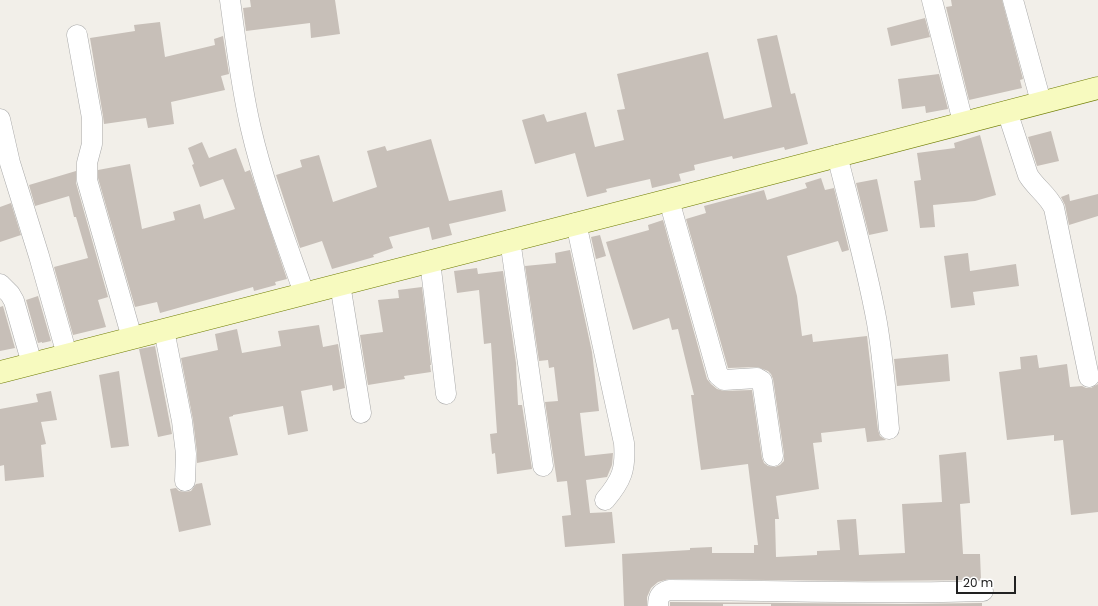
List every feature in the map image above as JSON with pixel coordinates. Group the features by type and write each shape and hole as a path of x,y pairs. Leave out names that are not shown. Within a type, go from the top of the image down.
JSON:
{"street":[{"path":"230,0 246,107 251,130 276,213 304,294"},
{"path":"932,0 963,122"},
{"path":"1013,0 1041,102"},
{"path":"77,35 92,118 92,144 87,163 87,180 132,338"},
{"path":"0,372 1098,88"},
{"path":"1007,111 1028,175 1033,183 1051,201 1054,208 1089,377"},
{"path":"0,119 10,162 67,355"},
{"path":"837,155 866,270 877,323 889,429"},
{"path":"668,200 718,375 724,380 728,381 757,378 762,381 773,456"},
{"path":"576,223 626,458 624,472 616,487 605,500"},
{"path":"510,240 543,466"},
{"path":"430,261 446,394"},
{"path":"0,284 10,294 14,301 32,364"},
{"path":"340,284 361,413"},
{"path":"164,330 182,421 186,454 185,481"},
{"path":"658,606 659,596 663,592 669,590 730,598 875,600 925,593 983,591"}],"building":[{"path":"250,0 335,0 340,34 311,38 310,23 246,31 243,8 251,7"},
{"path":"951,0 1002,0 1023,79 1020,80 1022,88 969,100 946,7 952,6"},
{"path":"925,18 930,37 891,46 887,28"},
{"path":"160,22 165,57 215,45 214,39 223,36 229,74 221,76 225,90 171,102 174,124 148,128 146,118 104,124 90,38 135,31 134,25"},
{"path":"777,35 791,94 795,93 808,144 785,150 784,147 733,159 732,156 694,165 695,170 679,174 681,181 652,188 650,179 606,189 607,192 587,197 575,153 535,164 522,120 544,114 547,122 586,112 595,147 624,140 617,110 625,109 617,74 708,52 724,119 772,107 757,39"},
{"path":"939,74 948,109 926,113 925,106 902,109 898,79"},
{"path":"1051,131 1059,161 1037,166 1028,137"},
{"path":"980,135 996,195 975,201 933,205 935,227 920,228 914,181 921,180 917,153 955,148 954,143"},
{"path":"431,139 449,201 502,190 506,211 449,224 452,235 432,240 429,227 389,237 393,248 373,255 374,257 332,269 322,241 300,248 276,175 302,167 300,160 319,155 333,202 377,187 367,151 385,146 387,151"},
{"path":"202,142 209,158 236,148 245,172 250,170 287,279 275,282 276,285 254,291 253,287 160,313 157,302 135,307 98,178 98,170 130,164 142,229 175,220 173,212 200,204 204,219 235,209 223,179 200,187 188,148"},
{"path":"76,171 76,183 108,297 98,300 106,327 73,335 54,267 88,258 76,217 74,217 69,196 35,206 29,185"},
{"path":"821,178 825,190 834,188 849,250 842,252 838,241 787,256 797,296 802,336 812,334 813,342 867,336 878,430 880,436 886,440 867,442 865,428 821,433 822,442 813,443 819,489 776,496 779,519 775,519 776,557 817,555 817,551 840,550 837,520 856,519 859,555 905,553 902,504 942,502 939,455 966,452 970,503 960,504 963,554 980,554 981,580 865,581 669,579 658,582 651,588 647,597 647,606 624,606 622,554 690,550 690,548 712,547 712,553 754,553 754,545 758,545 748,464 701,470 691,395 694,395 678,329 672,330 669,318 633,330 606,242 649,230 648,225 663,220 707,379 717,389 724,391 752,390 762,458 764,463 768,466 775,467 784,461 784,454 773,379 768,371 757,367 728,368 686,219 706,213 704,206 764,190 767,200 807,188 805,183"},
{"path":"877,179 888,231 869,235 856,183"},
{"path":"1069,194 1070,201 1098,194 1098,216 1069,225 1065,205 1061,197"},
{"path":"11,203 21,235 0,242 0,207"},
{"path":"600,235 606,256 596,259 591,237"},
{"path":"570,250 592,352 599,411 580,413 585,456 613,453 612,465 607,477 586,480 590,513 612,512 615,543 565,547 562,516 571,515 567,481 557,482 545,402 558,401 554,367 549,368 548,360 539,361 525,266 556,263 555,253"},
{"path":"968,253 970,271 1016,264 1019,286 973,292 975,305 951,308 944,256"},
{"path":"477,268 478,274 503,271 516,363 518,405 522,405 532,469 497,474 495,453 492,454 490,434 497,433 491,343 484,344 479,290 457,293 454,271"},
{"path":"422,287 431,372 404,376 405,379 368,385 360,335 383,332 378,300 399,298 398,290"},
{"path":"38,296 51,341 42,343 38,343 26,300"},
{"path":"3,306 15,348 0,351 0,307"},
{"path":"319,325 323,347 338,344 345,388 333,391 332,385 301,391 308,431 288,435 283,406 233,415 229,417 238,455 197,463 193,420 181,358 218,350 215,334 237,329 242,353 281,346 278,331"},
{"path":"155,346 172,434 158,437 139,349"},
{"path":"948,354 950,381 897,386 894,359"},
{"path":"1037,355 1039,368 1067,364 1070,387 1082,386 1091,388 1098,384 1098,512 1071,515 1063,440 1054,441 1054,435 1007,440 999,372 1021,369 1020,357"},
{"path":"119,371 129,446 111,448 99,375"},
{"path":"51,391 57,420 41,422 46,444 41,445 44,477 5,481 4,465 0,466 0,409 38,402 36,394"},
{"path":"202,483 211,525 179,532 170,489 176,488 179,491 185,492 191,491 196,484"},
{"path":"670,602 904,604 982,603 982,606 771,606 771,604 723,604 723,606 670,606"}]}
